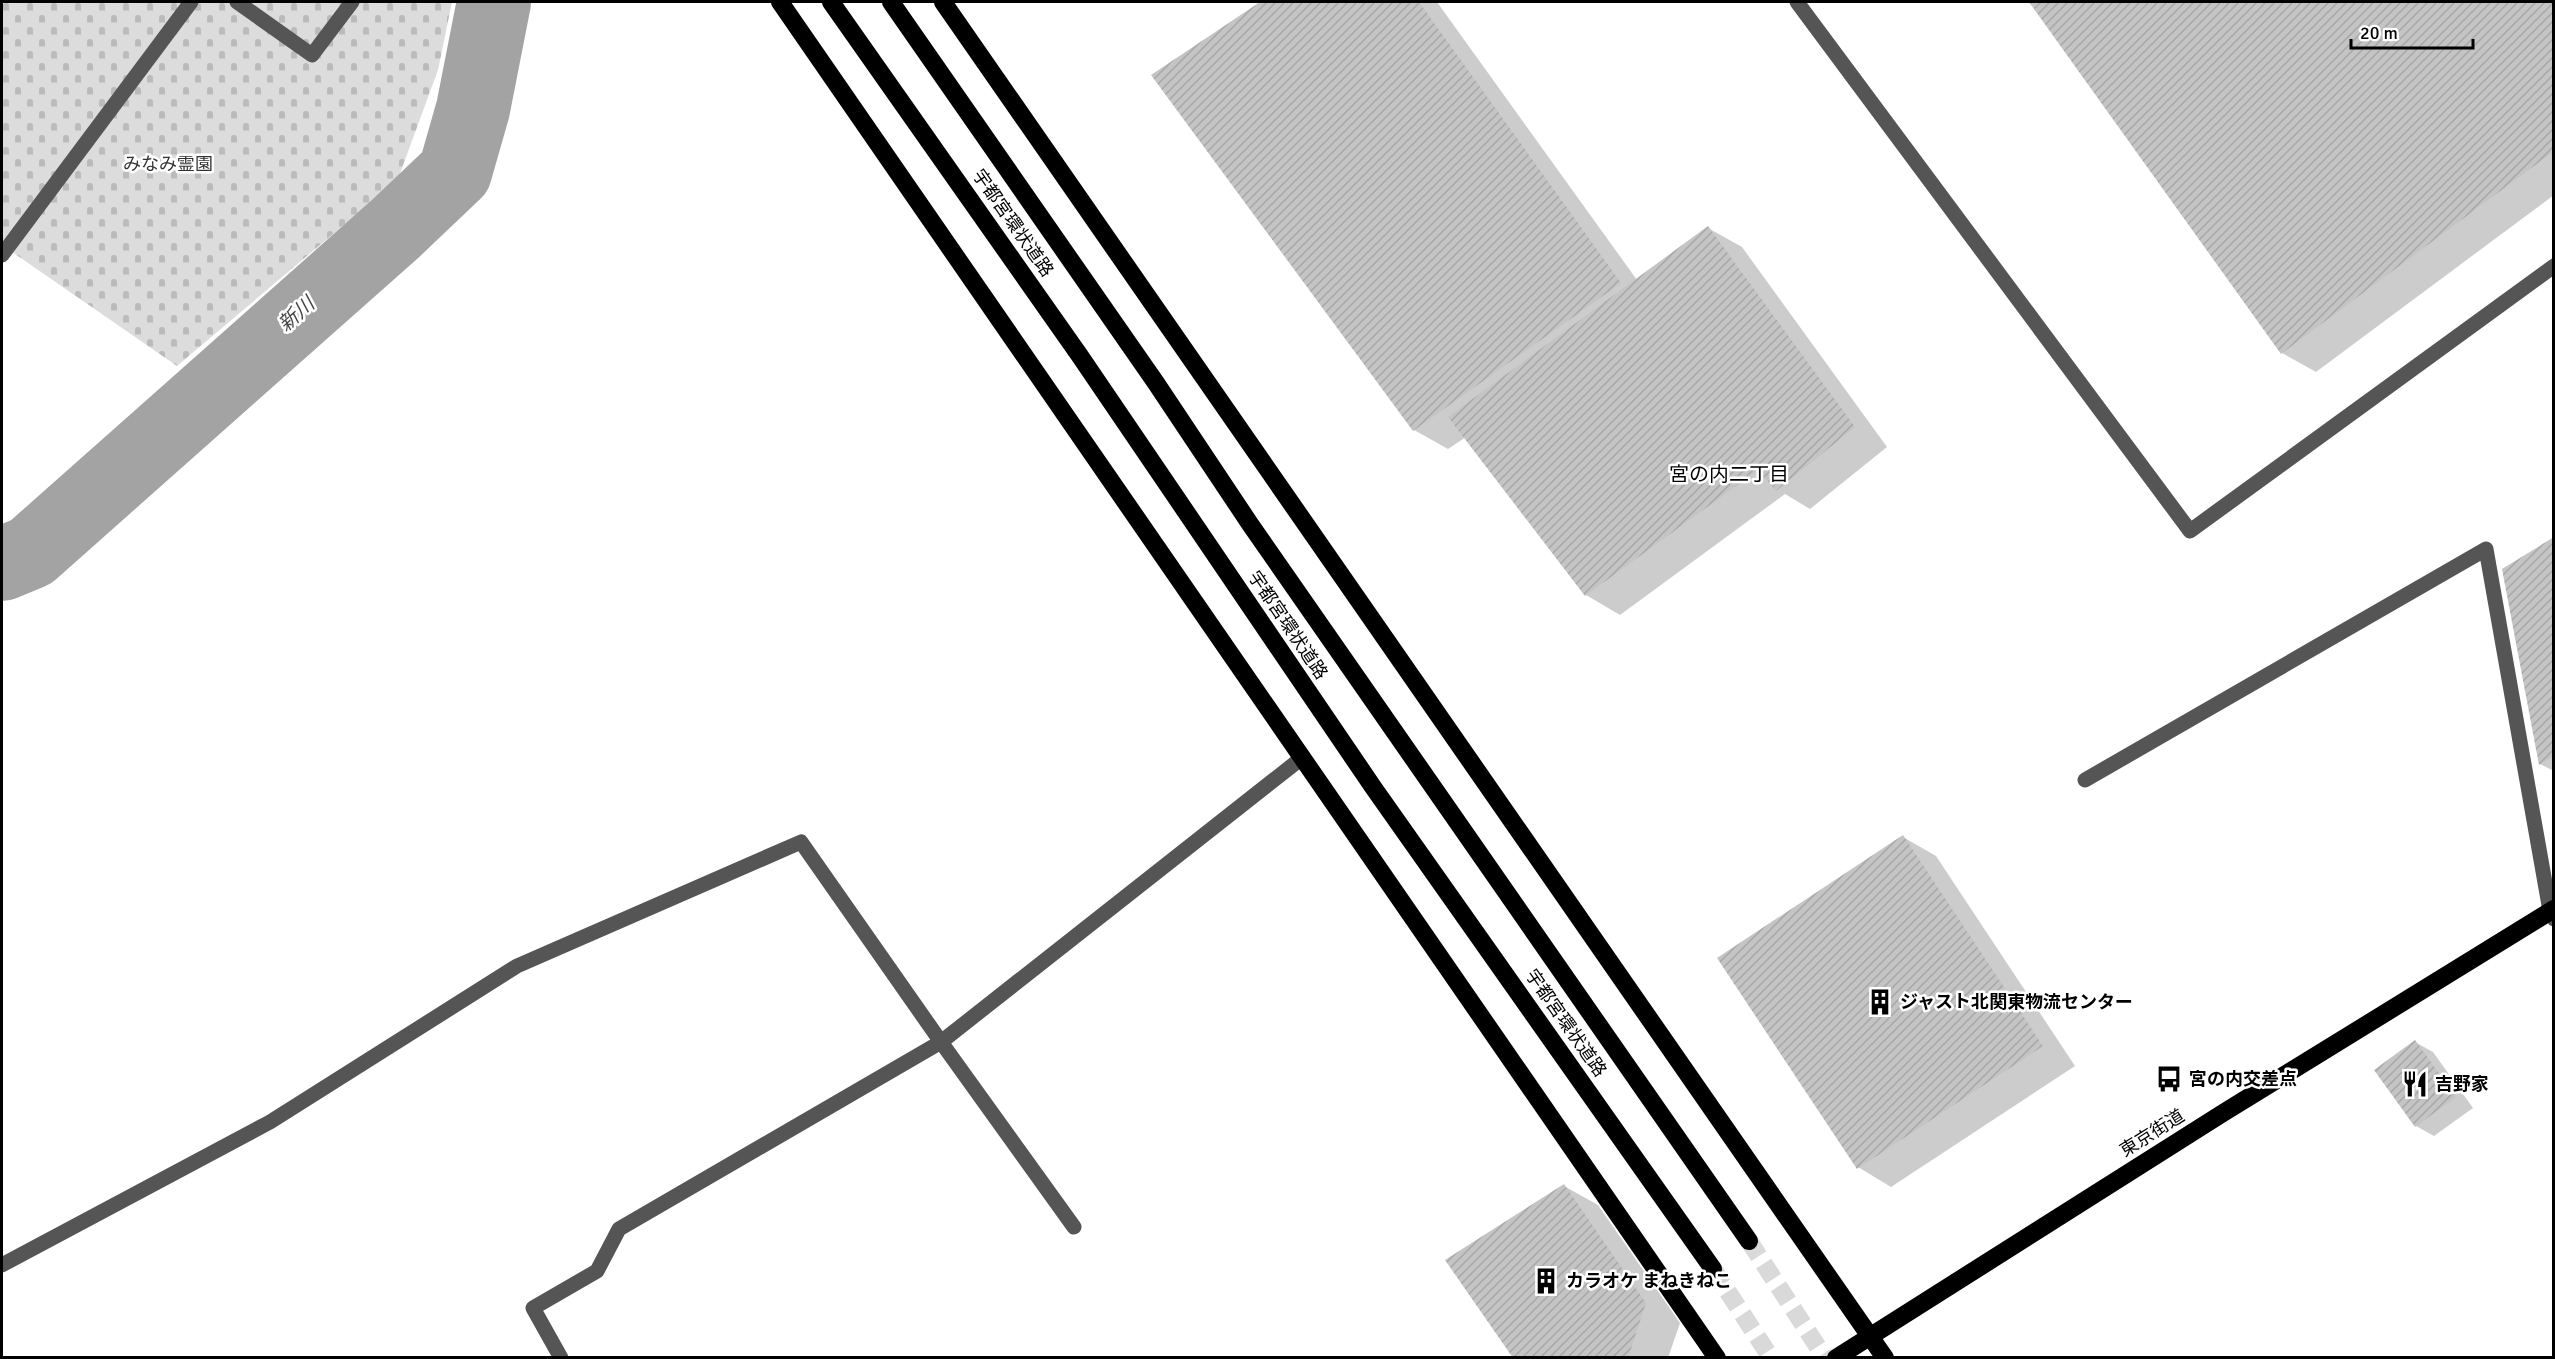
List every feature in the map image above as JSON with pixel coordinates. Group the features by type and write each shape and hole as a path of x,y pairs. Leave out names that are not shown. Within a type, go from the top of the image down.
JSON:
{"highway":[{"path":"780,2 1304,757 1717,1358"},
{"name":"宇都宮環状道路","path":"831,2 1080,356 1373,787 1713,1269"},
{"name":"宇都宮環状道路","path":"891,2 1129,344 1250,524 1749,1242"},
{"path":"943,2 1885,1358"},
{"name":"東京街道","path":"1836,1358 2223,1113 2552,913"}],"street":[{"path":"2,255 191,2"},
{"path":"237,2 312,55 352,2"},
{"path":"1797,2 2190,531 2553,266"},
{"path":"2085,780 2486,549 2552,913"},
{"path":"561,1358 533,1308 597,1271 619,1229 941,1042 1304,757"},
{"path":"2,1265 270,1122 517,966 801,842 1074,1227"}],"green space":[{"name":"みなみ霊園","path":"2,2 452,2 438,70 398,179 177,366 2,245"}],"building":[{"path":"1260,2 1419,2 1621,283 1413,431 1151,75"},
{"path":"2029,2 2554,2 2554,151 2281,354"},
{"path":"1708,226 1855,427 1776,491 1758,470 1585,596 1448,417"},
{"path":"2554,537 2554,756 2539,765 2502,569"},
{"name":"ジャスト北関東物流センター","path":"1903,835 2043,1046 1857,1169 1717,958"},
{"name":"吉野家","path":"2415,1040 2456,1097 2415,1127 2374,1070"},
{"name":"カラオケ まねきねこ","path":"1564,1184 1646,1303 1628,1358 1513,1358 1445,1260"}],"waterway":[{"name":"新川","path":"2,564 31,552 395,229 455,172 473,109 494,2"}],"tunnel":[{"path":"1749,1241 1825,1358"},
{"path":"1713,1269 1771,1358"}],"place":[{"name":"ジャスト北関東物流センター","path":"1880,1002"},
{"name":"宮の内交差点","path":"2169,1079"},
{"name":"吉野家","path":"2415,1084"},
{"name":"カラオケ まねきねこ","path":"1546,1281"}],"district":[{"name":"宮の内二丁目","path":"1729,474"}]}
